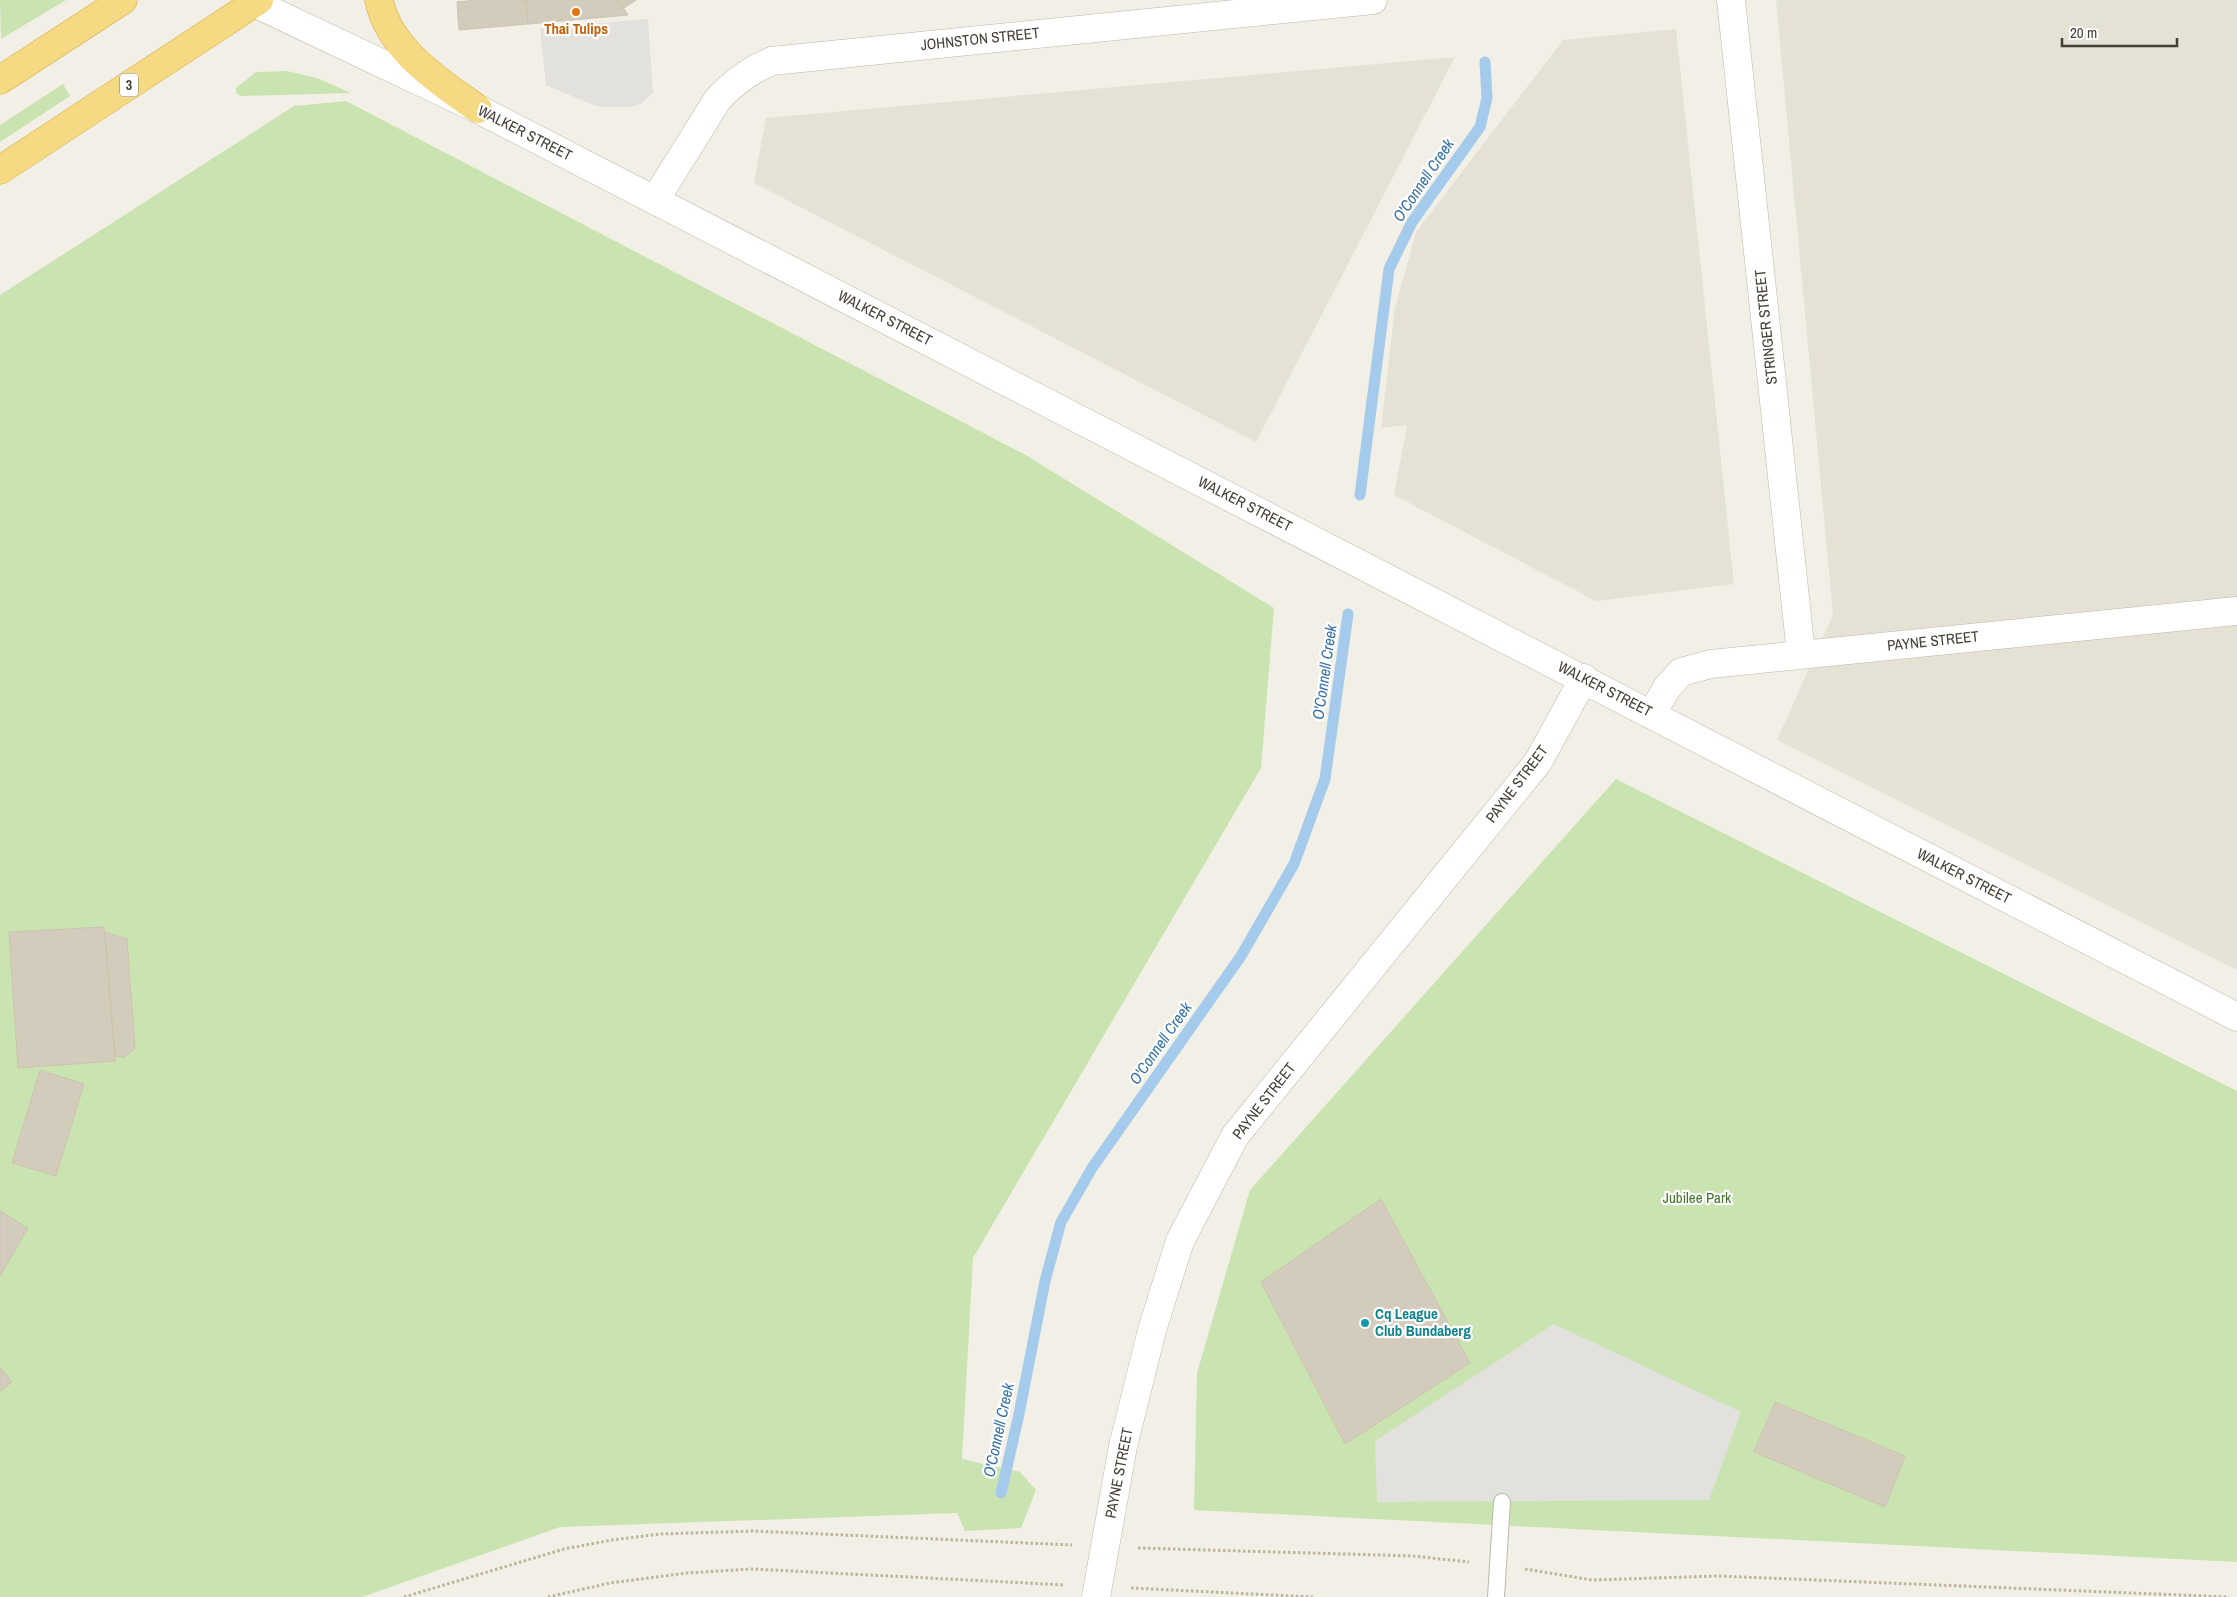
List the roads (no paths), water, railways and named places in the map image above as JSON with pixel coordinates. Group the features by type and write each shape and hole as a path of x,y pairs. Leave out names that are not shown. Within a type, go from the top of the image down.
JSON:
{"highway":[{"path":"0,80 123,0"},
{"path":"379,0 388,28 405,49 432,76 478,109"},
{"name":"3","path":"0,170 254,1"}],"street":[{"name":"JOHNSTON STREET","path":"655,200 718,99 740,78 754,68 772,61 1227,7 1373,0"},
{"name":"STRINGER STREET","path":"1731,0 1801,654"},
{"name":"WALKER STREET","path":"254,1 478,109 1652,713 2237,1017"},
{"name":"PAYNE STREET","path":"1652,713 1667,688 1681,672 1711,664 2237,610"},
{"name":"PAYNE STREET","path":"1097,1592 1123,1446 1152,1330 1180,1242 1235,1136 1538,762 1584,678"}],"lane":[{"path":"1496,1597 1502,1502"}],"waterway":[{"name":"O'Connell Creek","path":"1360,495 1389,269 1412,222 1480,127 1487,98 1485,62"},
{"name":"O'Connell Creek","path":"1001,1493 1019,1414 1045,1281 1061,1222 1092,1168 1241,956 1294,864 1325,779 1348,614"}],"place":[{"name":"Thai Tulips","path":"576,12"},
{"name":"Cq League Club Bundaberg","path":"1365,1323"}],"park label":[{"name":"Jubilee Park","path":"1697,1198"}]}
